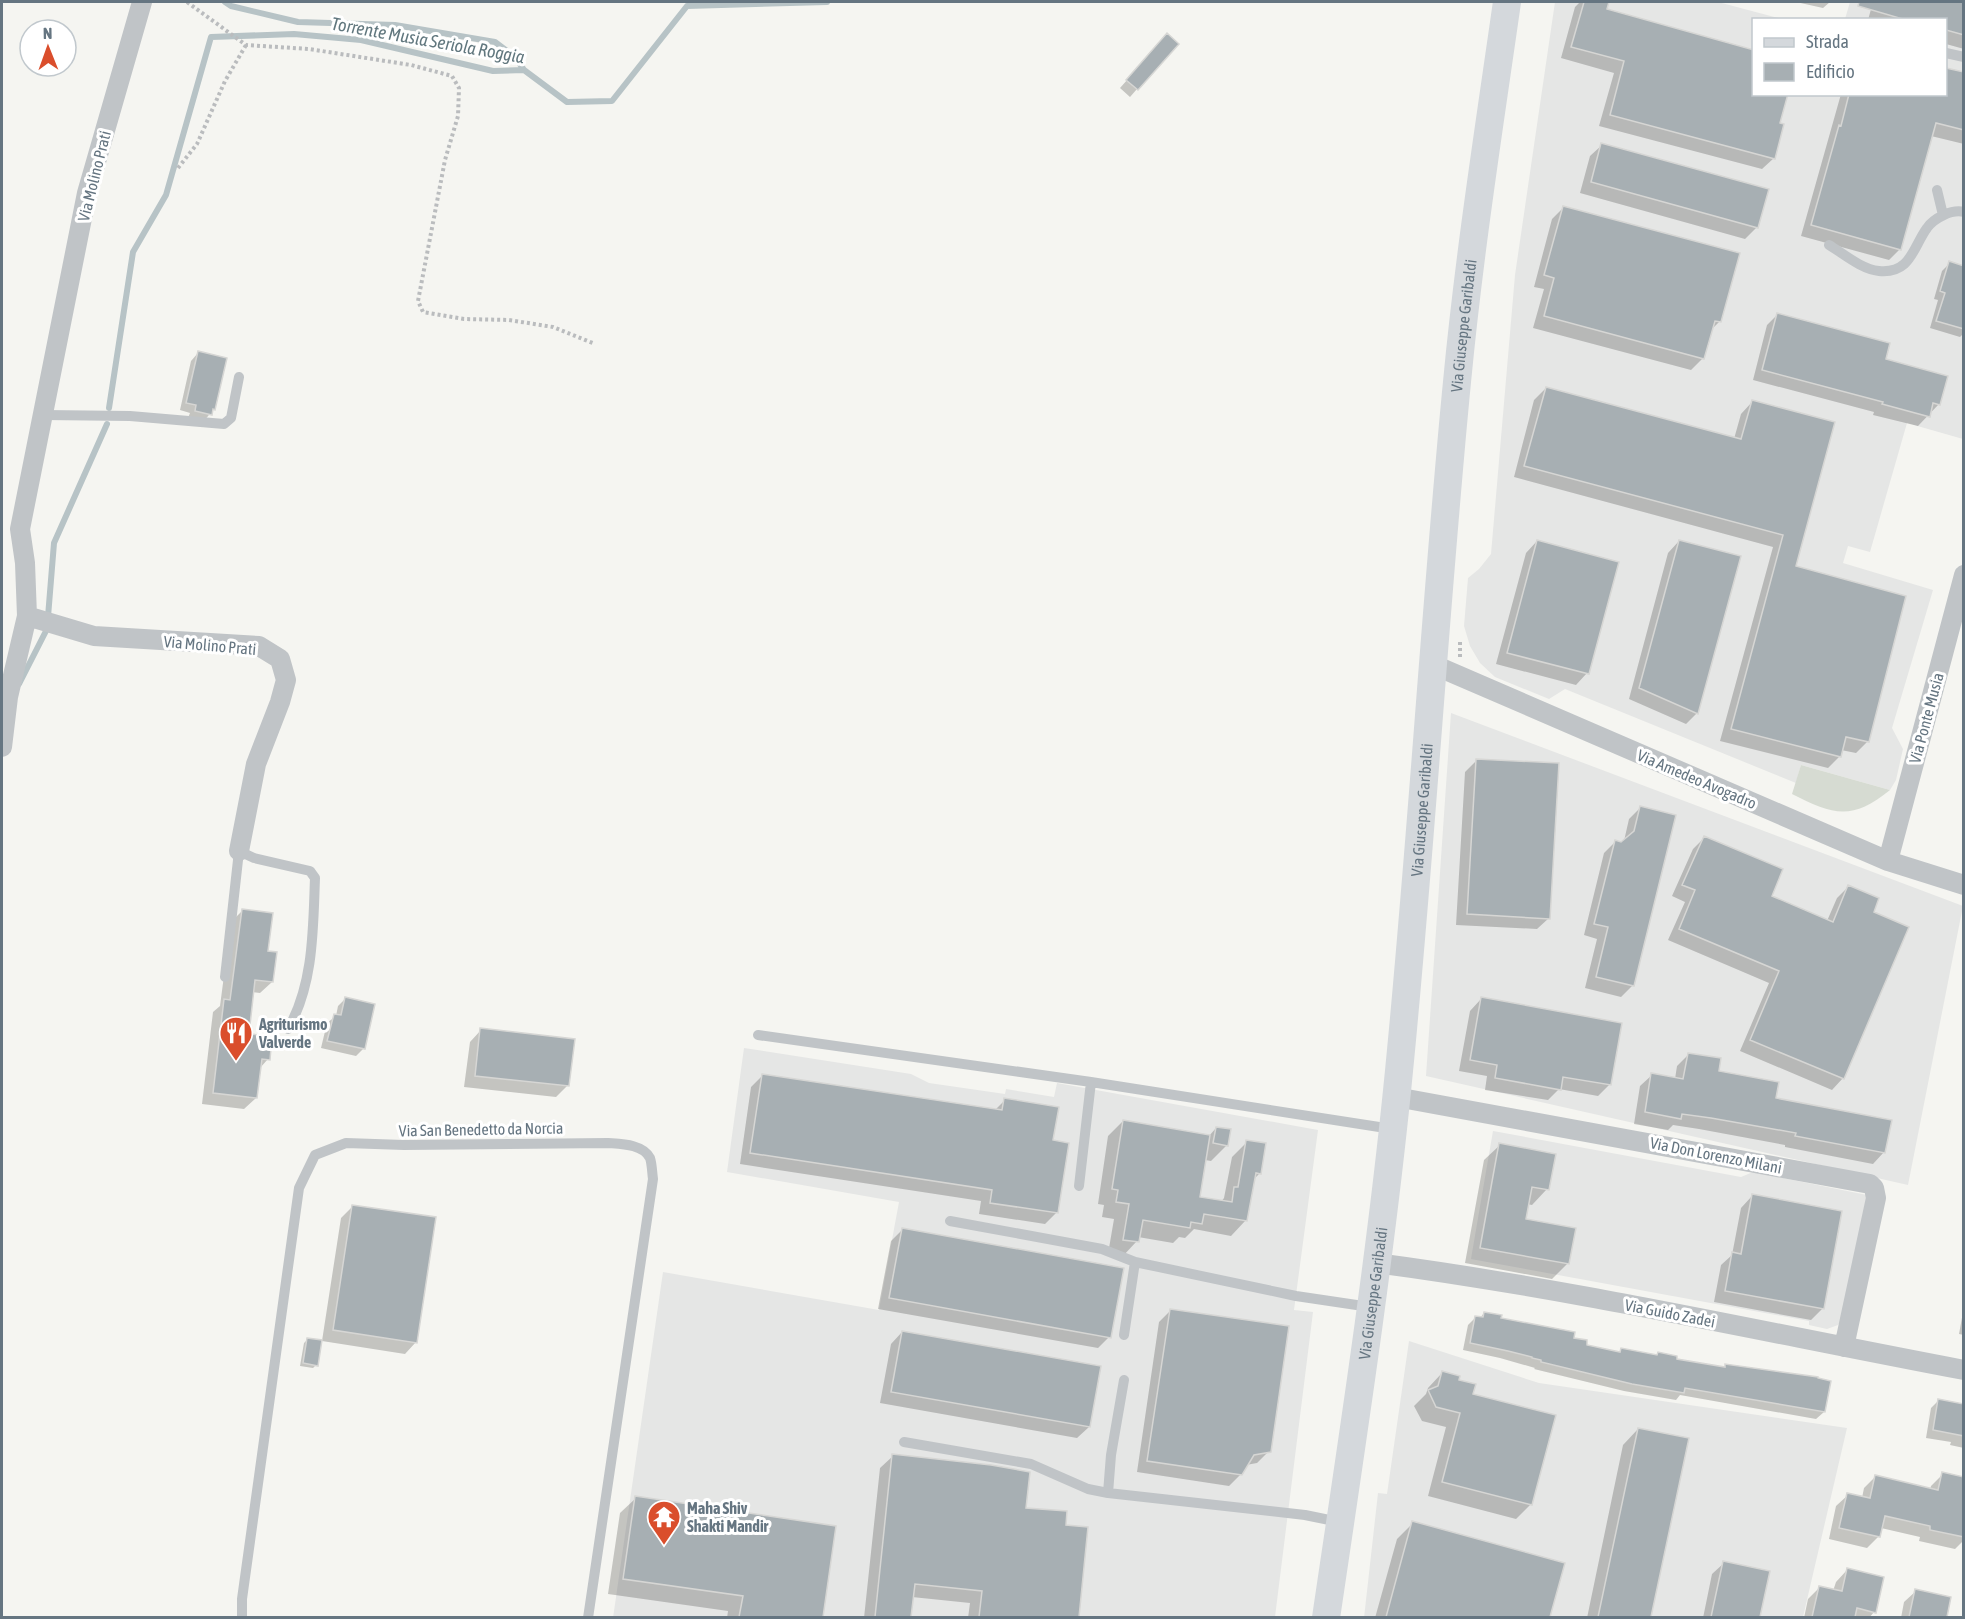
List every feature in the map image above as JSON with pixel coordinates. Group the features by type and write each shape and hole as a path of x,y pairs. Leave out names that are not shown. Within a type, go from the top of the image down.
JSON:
{"street":[{"name":"Via Molino Prati","path":"142,2 87,193 45,415 11,528 25,563 27,616 94,636 259,646 280,659 286,680 256,764 239,851"},
{"name":"Via Giuseppe Garibaldi","path":"1326,1617 1376,1263 1396,1097 1457,380 1476,220 1507,2"},
{"name":"Via Ponte Musia","path":"1888,861 1964,575"},
{"path":"2,747 8,697 27,616"},
{"name":"Via Amedeo Avogadro","path":"1434,666 1888,861 1964,885"},
{"name":"Via Don Lorenzo Milani","path":"1396,1097 1870,1184 1874,1188 1876,1198 1844,1347"},
{"name":"Via Guido Zadei","path":"1376,1263 1451,1273 1585,1296 1964,1370"}],"lane":[{"path":"1947,53 1964,57"},
{"path":"1936,190 1943,215"},
{"path":"1829,245 1863,266 1880,271 1896,268 1911,260 1928,226 1943,215 1958,210 1964,212"},
{"path":"45,415 130,416 224,424 231,418 239,377"},
{"path":"225,977 239,851 254,858 310,871 315,878 308,977 297,1014 288,1029"},
{"path":"758,1035 1091,1082 1392,1130"},
{"path":"1079,1186 1091,1082"},
{"name":"Via San Benedetto da Norcia","path":"242,1617 242,1599 299,1188 315,1155 346,1143 404,1145 608,1143 632,1146 644,1151 650,1158 653,1179 588,1617"},
{"path":"950,1221 1102,1249 1135,1262 1296,1296 1370,1307"},
{"path":"1124,1335 1135,1262"},
{"path":"1108,1493 1111,1455 1124,1380"},
{"path":"904,1442 1030,1464 1088,1489 1108,1493 1305,1515 1340,1522"}],"path":[{"path":"187,2 246,45 309,49 411,65 452,76 459,88 458,116 445,160 418,301 423,312 464,320 509,320 553,327 595,344"},
{"path":"178,168 197,144 225,81 246,45"}],"shaded area":[{"path":"1555,2 1718,2 1778,18 1752,18 1752,96 1947,96 1947,18 1845,18 1850,2 1963,2 1963,439 1907,423 1870,552 1848,546 1843,563 1933,590 1892,728 1903,749 1896,780 1890,790 1801,765 1796,783 1565,689 1549,699 1495,677 1480,663 1470,646 1464,626 1468,578 1491,554 1515,275"},
{"path":"1451,713 1963,906 1908,1185 1426,1076"},
{"path":"1801,765 1890,790 1877,800 1853,810 1842,812 1819,807 1792,794"},
{"path":"744,1048 911,1074 929,1083 1005,1094 1006,1089 1054,1097 1057,1083 1318,1130 1294,1310 1313,1312 1275,1617 613,1618 663,1272 879,1310 899,1202 727,1172"},
{"path":"1493,1131 1741,1177 1753,1172 1867,1195 1842,1319 1838,1325 1827,1329 1809,1325 1809,1321 1471,1259"},
{"path":"1409,1341 1539,1383 1847,1428 1803,1617 1364,1618 1378,1493 1387,1494"}],"building":[{"path":"1584,2 1609,2 1607,9 1752,49 1752,96 1787,96 1780,123 1784,124 1775,159 1610,115 1624,61 1571,47"},
{"path":"1859,2 1964,2 1964,35 1947,30 1947,18 1899,18 1858,6"},
{"path":"1167,33 1179,44 1138,90 1126,80"},
{"path":"1947,68 1964,72 1964,130 1936,123 1901,250 1811,225 1839,125 1841,126 1848,96 1947,96"},
{"path":"1601,143 1769,189 1758,228 1591,182"},
{"path":"1563,206 1740,253 1721,322 1715,321 1704,359 1544,316 1554,278 1544,275"},
{"path":"1949,261 1964,266 1964,329 1936,321 1945,293 1940,291"},
{"path":"1777,313 1890,343 1886,359 1948,376 1940,405 1933,403 1930,417 1762,370"},
{"path":"198,351 227,358 212,415 195,411 196,405 186,403"},
{"path":"1546,387 1741,439 1752,400 1835,422 1796,566 1906,596 1869,742 1846,737 1841,757 1731,729 1783,535 1524,466"},
{"path":"1537,540 1619,562 1589,674 1507,653"},
{"path":"1679,540 1741,556 1698,714 1639,688"},
{"path":"1476,759 1559,763 1550,919 1467,914"},
{"path":"1640,806 1676,815 1634,986 1596,977 1608,927 1594,924 1615,840 1621,842 1634,831"},
{"path":"1704,836 1783,869 1772,896 1833,922 1848,885 1879,898 1874,912 1909,927 1844,1079 1750,1040 1779,971 1679,929 1695,890 1682,885"},
{"path":"242,909 273,913 268,951 277,952 273,982 255,980 249,1034 272,1036 270,1060 262,1059 257,1098 213,1093 224,999 230,1000"},
{"path":"345,997 375,1004 365,1049 327,1041 334,1014 341,1015"},
{"path":"1481,997 1622,1023 1611,1085 1563,1077 1561,1090 1495,1078 1497,1065 1470,1060"},
{"path":"480,1028 575,1039 569,1086 475,1076"},
{"path":"1688,1053 1721,1058 1719,1071 1779,1082 1776,1098 1892,1120 1885,1153 1795,1136 1796,1133 1711,1118 1682,1114 1681,1119 1645,1112 1651,1073 1683,1079"},
{"path":"762,1074 1002,1110 1004,1098 1059,1107 1053,1140 1069,1143 1058,1213 990,1203 992,1190 750,1153"},
{"path":"1123,1120 1210,1135 1200,1197 1232,1202 1234,1187 1238,1187 1246,1140 1266,1143 1261,1174 1256,1173 1247,1221 1204,1214 1202,1224 1191,1222 1190,1228 1143,1220 1139,1242 1123,1240 1129,1204 1116,1202 1118,1190 1112,1189"},
{"path":"1216,1127 1231,1129 1228,1146 1213,1143"},
{"path":"1499,1143 1556,1154 1549,1190 1532,1187 1526,1219 1576,1228 1569,1264 1480,1248"},
{"path":"1752,1194 1842,1211 1824,1309 1725,1291 1732,1252 1741,1254"},
{"path":"352,1205 436,1217 417,1343 333,1330"},
{"path":"902,1228 1124,1268 1111,1338 889,1298"},
{"path":"1170,1309 1289,1326 1271,1452 1254,1455 1242,1475 1147,1461"},
{"path":"1484,1312 1502,1315 1501,1318 1575,1332 1574,1338 1587,1340 1587,1345 1620,1352 1621,1348 1657,1355 1658,1352 1677,1356 1677,1359 1725,1367 1725,1364 1818,1377 1831,1381 1825,1412 1685,1388 1684,1393 1632,1384 1470,1343 1475,1316 1483,1317"},
{"path":"902,1331 1101,1366 1090,1427 891,1392"},
{"path":"307,1338 322,1340 318,1366 303,1363"},
{"path":"1442,1371 1460,1376 1459,1380 1476,1384 1473,1394 1556,1415 1532,1505 1442,1482 1460,1413 1436,1407 1428,1390 1438,1386"},
{"path":"1938,1399 1964,1404 1964,1436 1933,1430"},
{"path":"1638,1428 1689,1438 1651,1617 1598,1617"},
{"path":"892,1454 991,1465 1030,1472 1026,1508 1067,1511 1066,1525 1088,1527 1079,1617 979,1617 982,1591 915,1584 911,1617 875,1617"},
{"path":"1942,1472 1964,1477 1964,1537 1930,1530 1930,1526 1885,1516 1880,1537 1839,1528 1847,1493 1870,1498 1875,1475 1938,1490"},
{"path":"635,1496 836,1526 823,1617 739,1617 743,1596 623,1579"},
{"path":"1412,1521 1565,1563 1550,1617 1386,1617"},
{"path":"1723,1561 1770,1571 1760,1617 1711,1617"},
{"path":"1847,1568 1884,1577 1876,1613 1857,1608 1855,1617 1812,1617 1819,1586 1842,1591"},
{"path":"1915,1589 1951,1597 1947,1617 1909,1617"}],"waterway":[{"path":"225,2 231,6 298,22 395,25 495,42 515,57 524,70"},
{"name":"Torrente Musia Seriola Roggia","path":"109,408 133,252 166,195 211,37 294,34 361,40 493,71 524,70 567,102 612,101 687,6 827,2"},
{"name":"Torrente Musia Seriola Roggia","path":"19,684 47,629 54,543 107,424"}],"place":[{"name":"Agriturismo Valverde","path":"236,1062"},
{"name":"Maha Shiv Shakti Mandir","path":"664,1546"}]}
